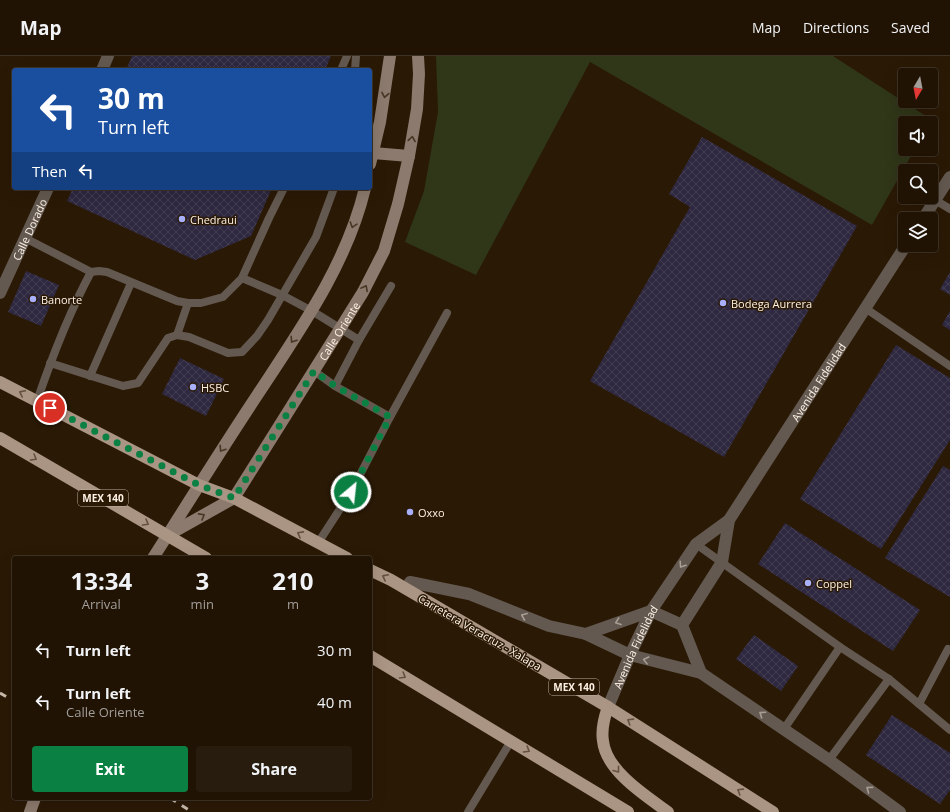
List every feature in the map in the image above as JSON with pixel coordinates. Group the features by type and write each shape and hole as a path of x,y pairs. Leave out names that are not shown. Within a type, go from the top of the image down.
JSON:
{"main road":[{"path":"372,155 381,115 390,56"},
{"name":"Calle Oriente","path":"168,535 234,498 363,292 384,251 410,156 417,109 419,74 418,56"},
{"path":"372,159 410,156"},
{"path":"154,556 312,311 348,239 364,190"},
{"path":"0,382 199,485 234,498 343,556"},
{"name":"MEX 140","path":"0,438 203,556"},
{"name":"Carretera Veracruz - Xalapa","path":"372,571 391,580 608,707 773,812"},
{"path":"372,657 628,812"},
{"path":"608,707 603,730 605,751 622,776 668,812"},
{"path":"30,812 34,800"}],"street":[{"path":"103,68 108,56"},
{"path":"938,197 950,177"},
{"name":"Calle Dorado","path":"0,293 47,190"},
{"name":"Avenida Fidelidad","path":"608,707 651,611 696,544 729,520 902,252"},
{"name":"Avenida Fidelidad","path":"682,625 722,562 729,520"},
{"path":"410,582 469,594 549,626 586,634 630,655 701,673 829,760 900,812"},
{"path":"586,634 651,611 682,625 701,673"}],"lane":[{"path":"342,68 347,56"},
{"path":"355,68 356,56"},
{"path":"25,238 92,272 107,272 177,301 201,303 223,297 242,278 283,190"},
{"path":"50,363 123,386 138,383 168,338 177,335 189,337 228,353 242,352 257,336 268,320 316,237 333,190"},
{"path":"938,201 950,209"},
{"path":"37,401 50,363 81,290 92,272"},
{"path":"242,278 282,295 312,311 359,340"},
{"path":"90,376 131,282"},
{"path":"335,386 359,340 391,286"},
{"path":"177,335 188,303"},
{"path":"866,308 950,366"},
{"path":"318,543 351,492 447,313"},
{"path":"314,371 335,386 390,417"},
{"path":"696,544 840,647 890,679 950,730"},
{"path":"784,729 840,647"},
{"path":"919,704 948,649"},
{"path":"829,760 890,679"},
{"path":"468,812 511,741"}],"green space":[{"path":"436,56 833,56 898,98 898,108 913,108 926,116 898,116 898,156 911,156 907,164 898,164 898,179 872,225 590,62 476,275 405,242 424,191 438,112"}],"building":[{"path":"132,56 331,56 326,68 127,68"},
{"name":"Bodega Aurrera","path":"702,137 857,226 724,457 590,381 690,207 669,194"},
{"name":"Chedraui","path":"72,190 271,190 251,236 195,260 67,201"},
{"name":"Banorte","path":"26,271 59,285 41,326 8,312"},
{"path":"950,272 950,295 940,289"},
{"path":"950,311 950,330 942,325"},
{"path":"896,345 950,378 950,440 881,549 800,499"},
{"name":"HSBC","path":"180,358 224,379 206,416 162,394"},
{"path":"943,466 950,470 950,597 885,558"},
{"path":"785,523 920,610 893,651 758,564"},
{"path":"754,635 798,666 781,691 736,659"},
{"path":"892,715 950,753 950,790 940,804 866,755"}],"railway":[{"path":"0,693 12,700"},
{"path":"173,800 192,812"}],"place":[{"name":"Chedraui","path":"182,219"},
{"name":"Banorte","path":"33,299"},
{"name":"Bodega Aurrera","path":"723,303"},
{"name":"HSBC","path":"193,387"},
{"name":"Oxxo","path":"410,512"},
{"name":"Coppel","path":"808,583"}],"route":[{"path":"50,408 199,485 234,498 314,371 335,386 390,417 351,492"}]}
